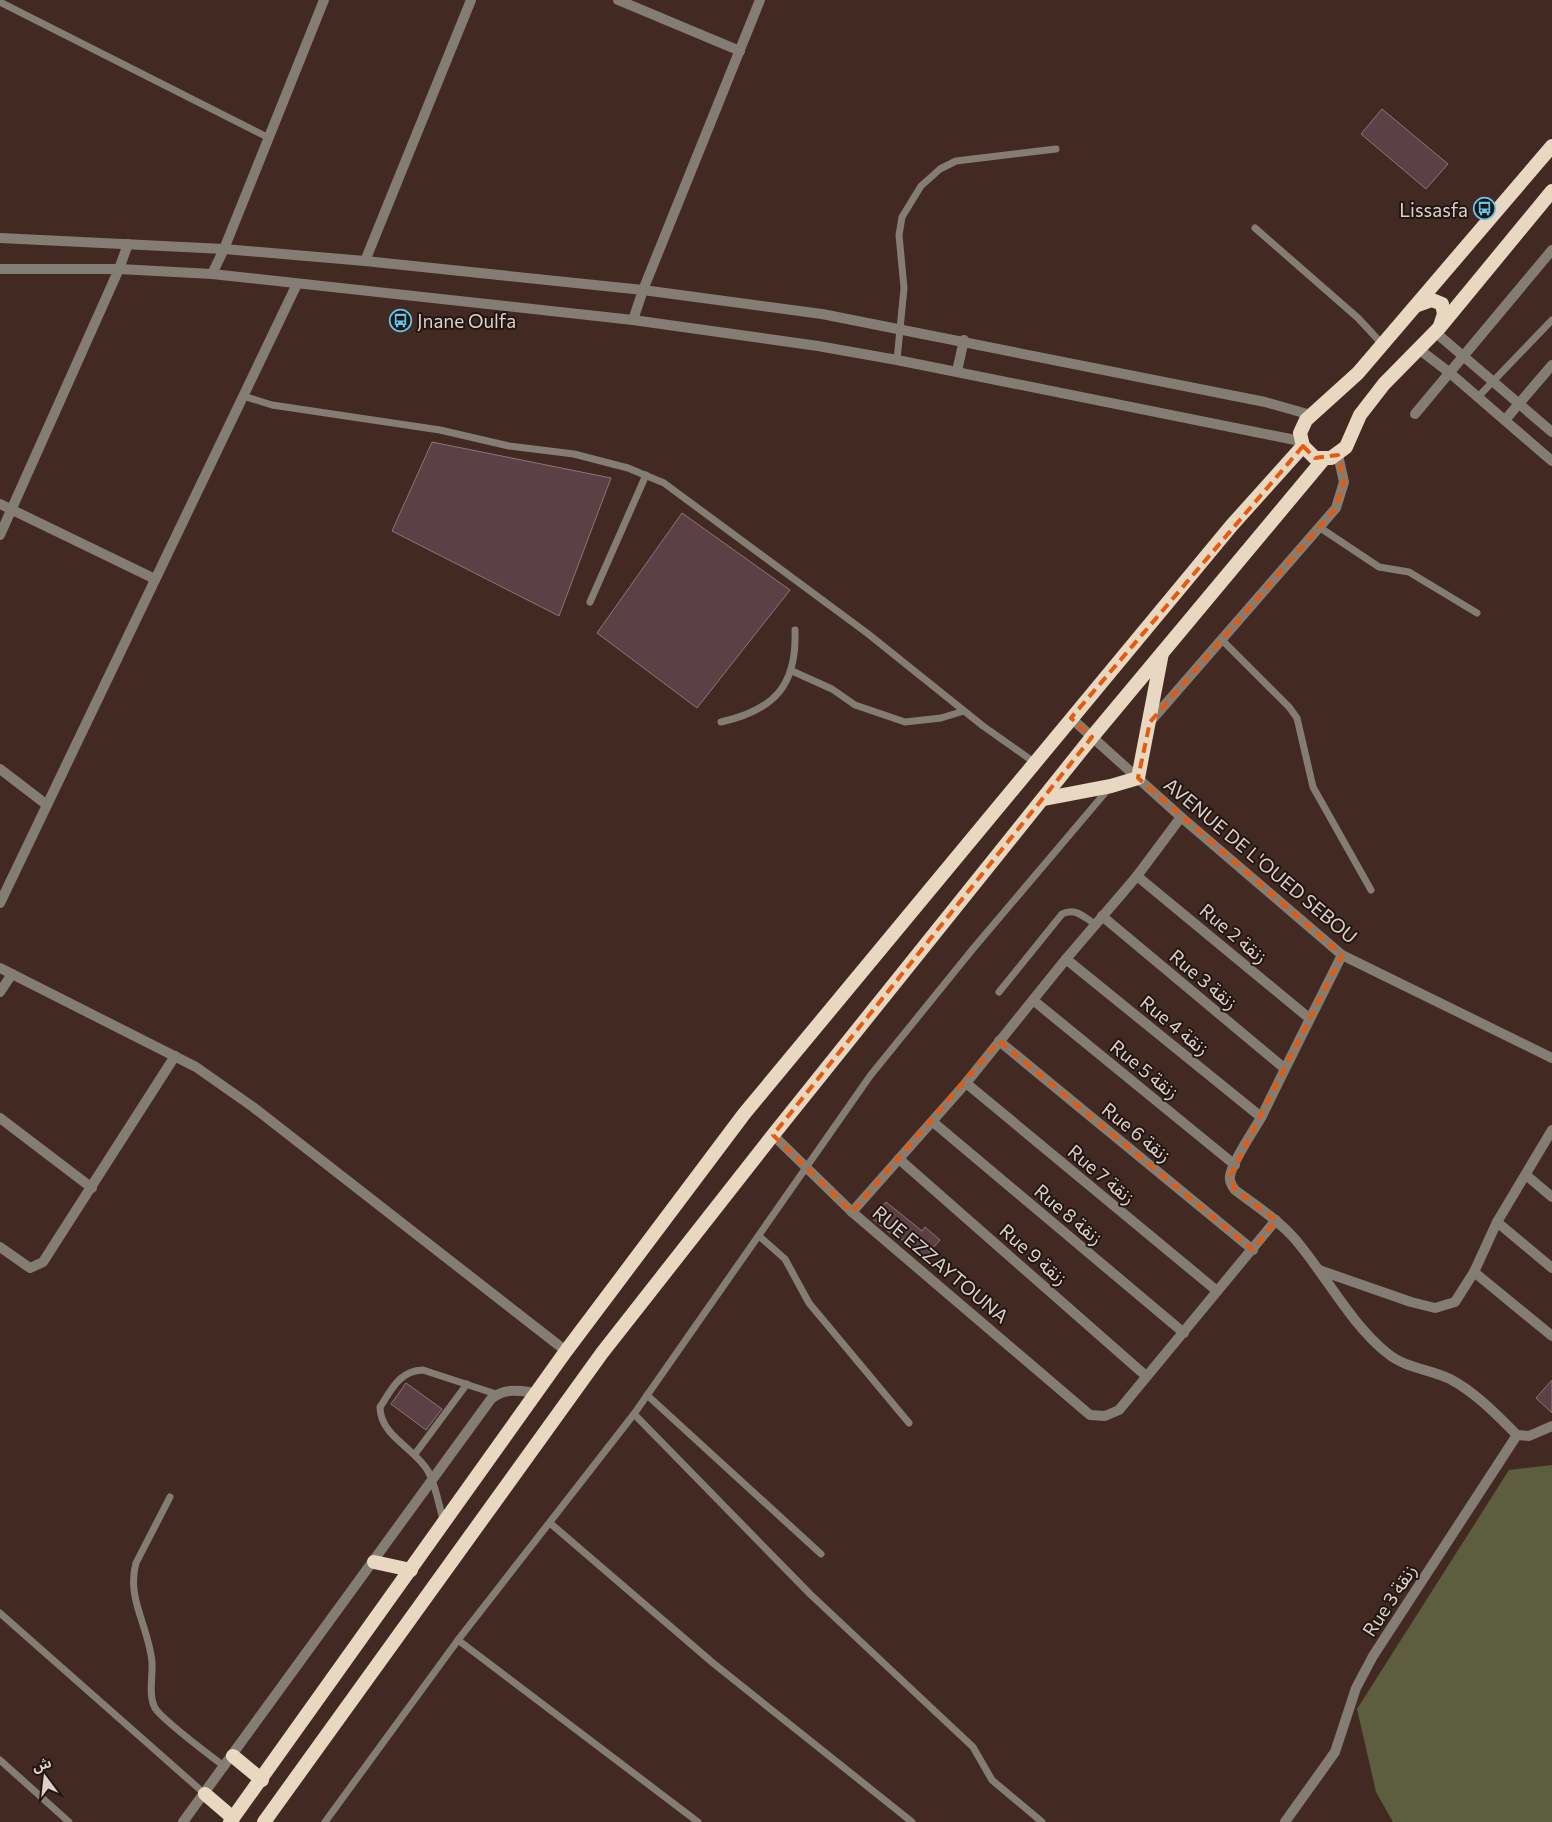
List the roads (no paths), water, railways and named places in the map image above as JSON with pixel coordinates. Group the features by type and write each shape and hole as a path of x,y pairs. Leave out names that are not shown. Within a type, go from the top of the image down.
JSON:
{"highway":[{"path":"205,1794 232,1820 566,1351 744,1114 1034,762 1302,443 1302,426 1352,379 1418,306 1552,146"},
{"path":"264,1822 602,1354 773,1135 1162,652 1323,460 1338,455 1346,447 1360,415 1384,384 1438,330 1552,190"},
{"path":"1418,306 1432,300 1442,304 1444,314 1438,330"},
{"path":"1302,443 1315,458 1323,460"},
{"path":"1043,798 1111,786 1138,778 1162,652"},
{"path":"374,1562 411,1570"},
{"path":"229,1762 262,1780"}],"street":[{"path":"212,274 224,249 324,0"},
{"path":"365,261 471,0"},
{"path":"618,0 740,50"},
{"path":"634,320 643,290 760,0"},
{"path":"0,238 224,249 365,261 643,290 822,314 964,340 1265,402 1312,415"},
{"path":"0,535 119,269 128,244"},
{"path":"1415,414 1552,250"},
{"path":"0,269 119,269 212,274 546,308 818,346 897,360 1302,443"},
{"path":"0,904 297,284"},
{"path":"1438,330 1463,355 1552,432"},
{"path":"957,371 964,340"},
{"path":"1420,350 1450,372 1552,461"},
{"path":"1505,420 1552,365"},
{"path":"1150,722 1336,508 1342,495 1344,482 1338,455"},
{"path":"0,504 155,579"},
{"name":"AVENUE DE L'OUED SEBOU","path":"1071,718 1181,817 1342,955 1552,1058"},
{"path":"0,769 46,805"},
{"path":"852,1212 966,1083 1066,959 1137,876 1181,817"},
{"name":"Rue 2 زنقة","path":"1137,876 1308,1018"},
{"name":"Rue 3 زنقة","path":"1099,920 1284,1068"},
{"path":"1342,955 1308,1018 1261,1117 1235,1165 1230,1176 1235,1190 1276,1220 1294,1238 1368,1334 1387,1353 1422,1370 1450,1379 1498,1415 1517,1435 1529,1436 1552,1426"},
{"name":"Rue 4 زنقة","path":"1066,959 1261,1117"},
{"path":"0,968 196,1068 253,1107 566,1351"},
{"path":"0,992 12,974"},
{"name":"Rue 5 زنقة","path":"1033,1000 1235,1165"},
{"name":"Rue 6 زنقة","path":"999,1041 1253,1250"},
{"path":"0,1248 30,1268 43,1262 175,1056"},
{"name":"Rue 7 زنقة","path":"966,1083 1217,1291"},
{"path":"0,1118 92,1188"},
{"name":"Rue 8 زنقة","path":"932,1122 1184,1333"},
{"path":"1318,1270 1411,1302 1435,1308 1455,1302 1474,1272 1498,1222 1552,1130"},
{"name":"RUE EZZAYTOUNA","path":"773,1135 852,1212 1090,1415 1105,1416 1119,1410 1146,1376"},
{"name":"Rue 9 زنقة","path":"899,1159 1146,1376"},
{"path":"1526,1174 1552,1198"},
{"path":"1146,1376 1184,1333 1276,1220"},
{"path":"1498,1222 1552,1268"},
{"path":"1474,1272 1552,1336"},
{"path":"183,1822 229,1762 496,1394 508,1390 537,1393"},
{"name":"Rue 3 زنقة","path":"1285,1822 1335,1752 1356,1688 1374,1656 1517,1435"}],"lane":[{"path":"0,2 269,138"},
{"path":"897,360 904,288 899,235 902,217 921,186 940,169 956,161 1056,149"},
{"path":"1255,228 1358,318 1383,345"},
{"path":"1478,397 1552,320"},
{"path":"243,396 272,405 440,430 509,446 574,454 628,468 664,483 866,633 964,711 1034,762"},
{"path":"590,602 646,475"},
{"path":"1319,527 1379,567 1409,572 1477,613"},
{"path":"721,722 761,708 781,692 792,671 796,656 795,630"},
{"path":"1222,640 1289,707 1297,718 1313,787 1371,890"},
{"path":"792,671 832,689 855,705 905,722 941,718 964,711"},
{"path":"325,1822 458,1640 634,1414 870,1076 972,950 1111,786"},
{"path":"999,992 1062,914 1077,912 1099,920"},
{"path":"759,1236 785,1258 809,1303 909,1423"},
{"path":"444,1523 432,1480 422,1462 385,1427 380,1414 380,1407 400,1378 407,1373 423,1370 496,1394"},
{"path":"414,1454 467,1384"},
{"path":"647,1395 821,1554"},
{"path":"634,1414 810,1594 973,1747 992,1780 1042,1822"},
{"path":"170,1497 136,1563 133,1574 133,1596 144,1624 151,1650 152,1697 158,1712 229,1762"},
{"path":"550,1523 713,1663 912,1822"},
{"path":"0,1613 205,1794"},
{"path":"458,1640 698,1822"},
{"path":"0,1760 70,1822"}],"place":[{"name":"Lissasfa","path":"1484,209"},
{"name":"Jnane Oulfa","path":"401,320"}]}
